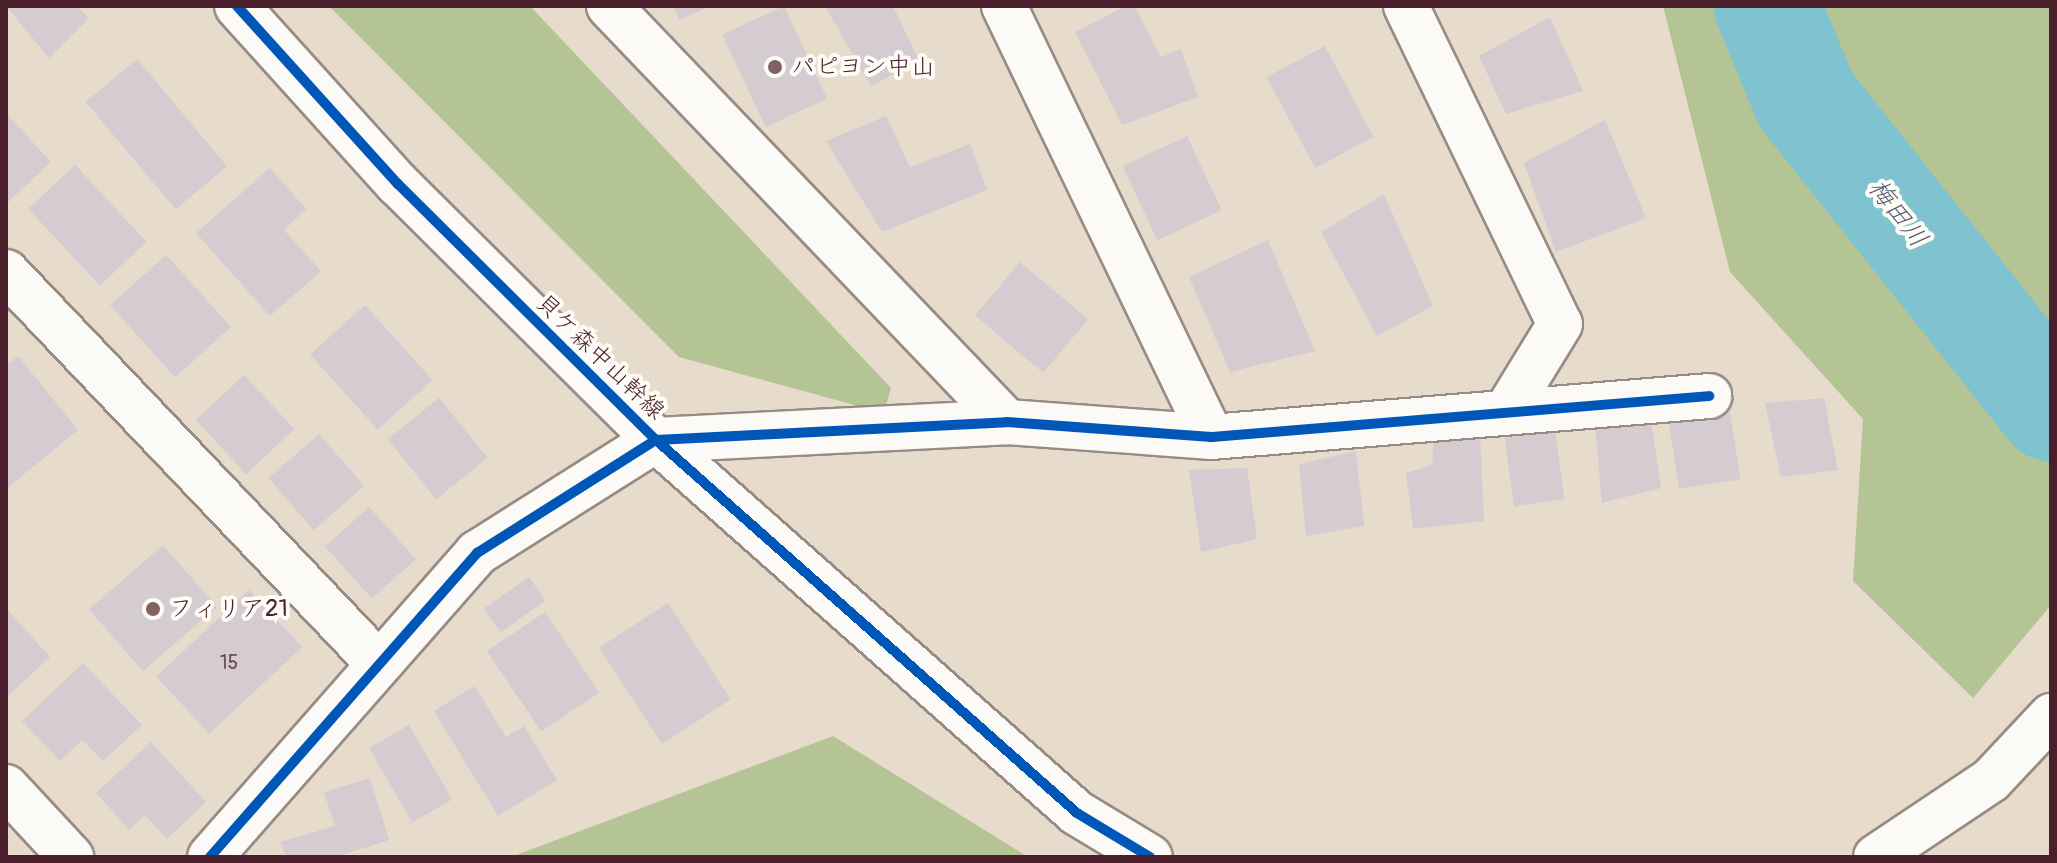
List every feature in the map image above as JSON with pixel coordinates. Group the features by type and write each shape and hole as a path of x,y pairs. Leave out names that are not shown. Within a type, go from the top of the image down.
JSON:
{"street":[{"name":"貝ケ森中山幹線","path":"237,6 398,184 656,440 1077,813 1150,857"},
{"path":"609,6 1007,422"},
{"path":"1004,6 1211,437"},
{"path":"1406,6 1560,324 1506,412"},
{"path":"6,272 377,662"},
{"path":"210,857 377,662 477,553 656,440 1007,422 1211,437 1709,396"},
{"path":"1876,857 1991,780 2051,716"},
{"path":"6,787 71,857"}],"green space":[{"path":"329,6 530,6 891,388 884,413 679,357"},
{"path":"1663,6 2051,6 2051,605 1973,698 1853,581 1863,419 1730,272"},
{"path":"833,736 1028,857 511,857"}],"building":[{"path":"6,6 77,6 89,18 49,58"},
{"path":"673,6 711,6 679,20"},
{"name":"パピヨン中山","path":"784,6 827,98 765,127 722,35"},
{"path":"825,6 893,6 919,61 871,86"},
{"path":"1126,6 1134,6 1161,57 1181,49 1198,97 1122,125 1075,32"},
{"path":"1550,17 1583,91 1506,114 1479,56"},
{"path":"1325,46 1373,137 1315,168 1267,77"},
{"path":"137,59 227,166 176,209 86,102"},
{"path":"6,113 51,162 6,204"},
{"path":"886,116 910,167 970,144 987,190 882,232 826,141"},
{"path":"1605,120 1646,218 1556,252 1524,163"},
{"path":"1187,136 1222,210 1157,240 1123,166"},
{"path":"75,165 147,242 100,285 28,209"},
{"path":"270,168 306,209 284,230 321,271 270,316 196,233"},
{"path":"1384,194 1433,306 1377,336 1321,232"},
{"path":"1268,240 1315,351 1230,372 1189,277"},
{"path":"166,255 231,327 175,377 110,305"},
{"path":"1020,262 1088,319 1043,373 975,316"},
{"path":"365,305 433,380 378,430 310,355"},
{"path":"18,356 78,430 6,489 6,366"},
{"path":"244,375 294,429 246,474 196,420"},
{"path":"439,398 487,458 436,499 388,440"},
{"path":"1824,398 1838,470 1781,477 1765,403"},
{"path":"1730,413 1740,479 1679,489 1669,423"},
{"path":"1651,420 1661,488 1602,503 1595,424"},
{"path":"1555,431 1565,499 1514,506 1504,438"},
{"path":"1480,433 1484,521 1413,529 1406,473 1432,465 1434,440"},
{"path":"319,434 364,486 314,530 268,478"},
{"path":"1356,451 1364,526 1306,536 1299,464"},
{"path":"1247,468 1257,539 1201,552 1189,470"},
{"path":"369,507 416,559 372,598 325,546"},
{"name":"フィリア21","path":"163,545 217,607 143,671 89,609"},
{"path":"529,577 546,601 501,632 484,609"},
{"path":"249,590 302,647 209,734 156,677"},
{"path":"668,603 731,699 662,744 599,648"},
{"path":"6,608 50,657 6,698"},
{"path":"545,612 599,692 541,732 487,651"},
{"path":"83,663 142,725 103,761 82,740 60,761 22,721"},
{"path":"475,686 506,737 524,726 557,780 498,816 434,711"},
{"path":"409,725 452,799 412,822 369,748"},
{"path":"151,742 206,802 167,839 145,815 129,830 96,793"},
{"path":"370,778 389,840 336,857 286,857 281,842 335,826 324,792"}],"waterway":[{"name":"梅田川","path":"1767,6 1806,100 2051,408"}],"cycle path":[{"path":"237,6 398,184 656,440 1077,813 1150,857"},
{"path":"210,857 477,553 656,440 1007,422 1211,437 1709,396"}],"place":[{"name":"パピヨン中山","path":"775,67"},
{"name":"フィリア21","path":"153,609"}]}
